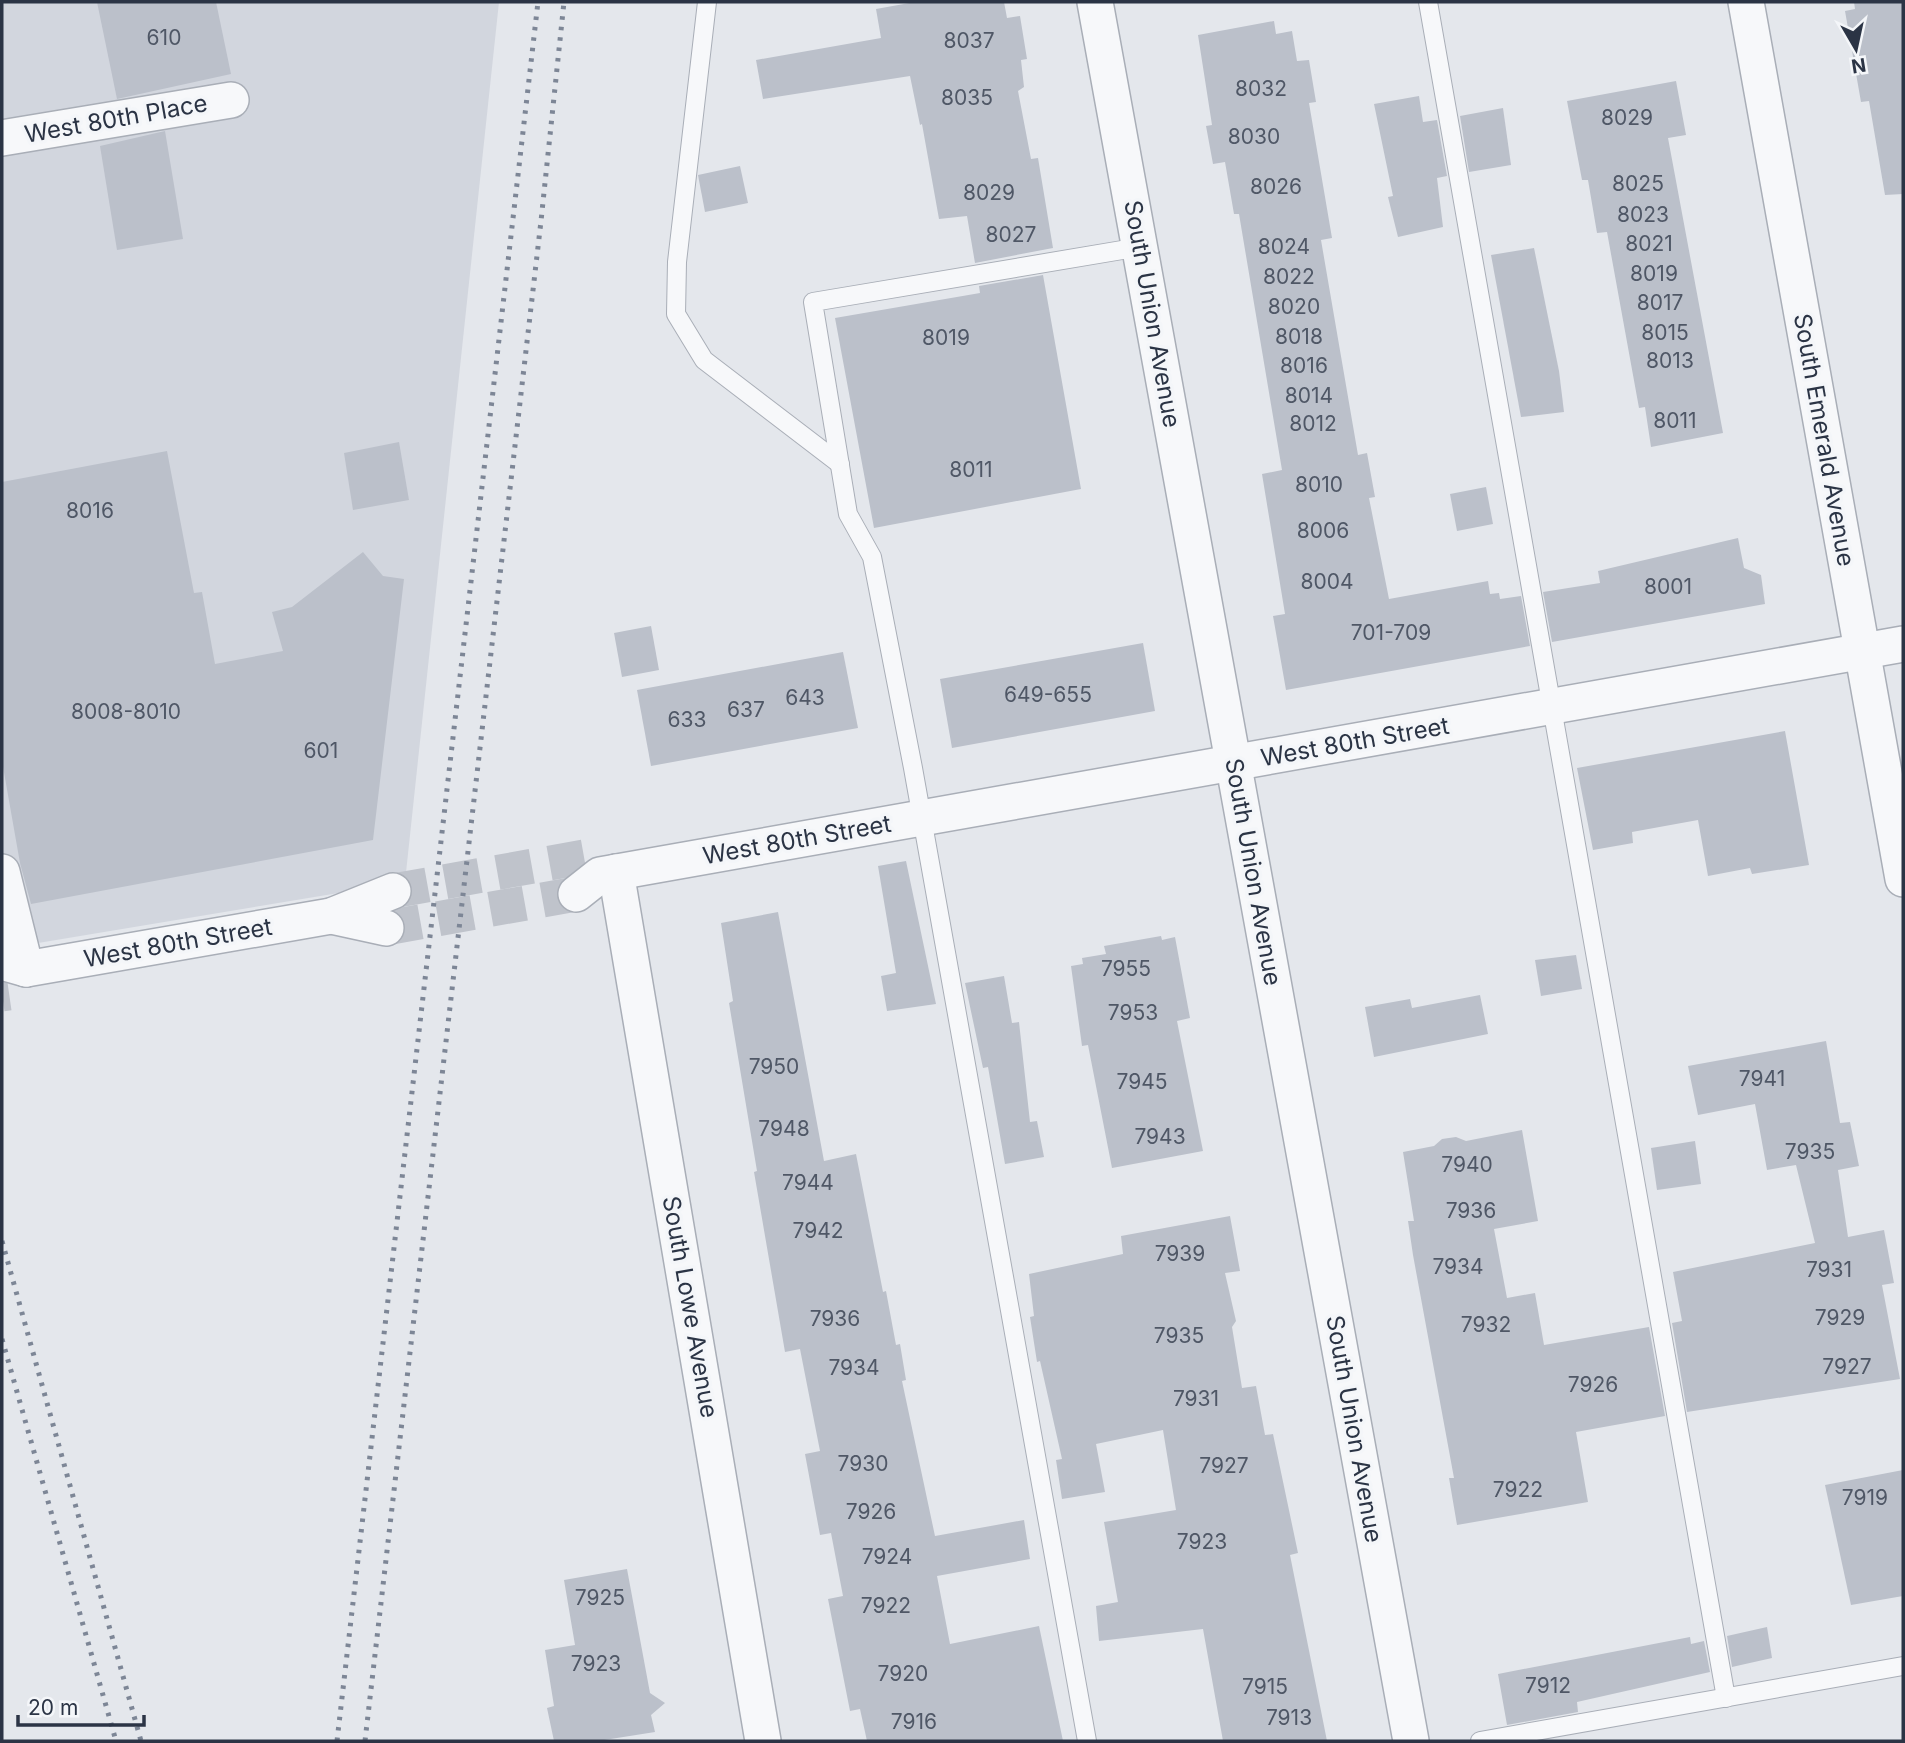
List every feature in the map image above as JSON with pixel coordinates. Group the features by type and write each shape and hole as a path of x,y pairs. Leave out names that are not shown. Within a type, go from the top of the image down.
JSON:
{"street":[{"name":"South Union Avenue","path":"1095,2 1411,1741"},
{"name":"South Emerald Avenue","path":"1746,2 1903,879"},
{"name":"West 80th Place","path":"2,138 231,100"},
{"name":"West 80th Street","path":"594,875 1903,644"},
{"path":"2,872 12,975"},
{"name":"South Lowe Avenue","path":"594,875 763,1741"},
{"name":"West 80th Street","path":"12,975 331,916 393,891"},
{"name":"West 80th Street","path":"331,916 386,928"}],"lane":[{"path":"707,2 677,262 676,314 704,360 840,464"},
{"path":"1428,2 1726,1698"},
{"path":"1087,1741 923,818 872,557 848,514 813,302 1139,247"},
{"path":"1480,1741 1903,1666"}],"shaded area":[{"path":"2,2 499,2 405,882 2,949"}],"building":[{"path":"97,2 216,2 231,74 117,99"},
{"path":"915,2 1004,2 1007,18 1020,16 1027,59 1021,60 1024,87 1018,91 1031,159 1038,158 1053,248 975,263 967,216 939,219 922,124 920,125 910,76 763,99 756,60 881,38 876,9"},
{"path":"1854,2 1903,2 1903,194 1885,195 1869,101 1861,102 1845,11 1855,9"},
{"path":"1274,21 1276,34 1292,31 1297,61 1309,60 1316,102 1309,103 1332,238 1321,240 1358,455 1367,453 1375,497 1369,498 1389,599 1488,581 1490,594 1499,593 1500,599 1521,596 1530,646 1286,690 1273,616 1285,614 1262,474 1282,470 1239,214 1234,214 1225,162 1213,164 1206,126 1212,125 1198,35"},
{"path":"1676,81 1686,135 1668,138 1723,433 1651,447 1645,407 1639,408 1607,232 1597,233 1588,180 1582,180 1567,101"},
{"path":"1419,96 1423,122 1437,120 1447,176 1437,178 1443,227 1398,237 1388,197 1393,196 1374,104"},
{"path":"1503,108 1511,165 1469,172 1460,116"},
{"path":"165,131 183,239 117,250 100,146"},
{"path":"740,166 748,203 705,212 698,175"},
{"path":"1534,248 1559,371 1564,412 1521,417 1491,255"},
{"path":"1043,275 1081,489 874,528 835,318 980,293 979,286"},
{"path":"399,442 409,500 353,510 344,453"},
{"path":"167,451 194,593 202,592 215,664 283,651 272,612 292,607 363,552 383,576 404,579 373,840 31,904 20,863 2,761 2,482"},
{"path":"1486,487 1493,524 1457,531 1450,494"},
{"path":"1738,538 1744,568 1761,575 1765,604 1552,642 1543,592 1600,583 1598,571"},
{"path":"651,626 659,670 622,677 614,633"},
{"path":"1143,643 1155,711 952,748 940,679"},
{"path":"843,652 858,728 651,766 637,690"},
{"path":"1785,731 1809,865 1752,874 1750,868 1708,876 1698,820 1632,832 1633,843 1593,850 1577,768"},
{"path":"906,861 936,1004 887,1011 881,976 896,973 878,866"},
{"path":"778,912 824,1161 856,1154 883,1292 886,1291 896,1345 900,1344 906,1380 902,1381 935,1536 1024,1520 1030,1559 937,1576 950,1644 1039,1626 1063,1741 867,1741 860,1709 850,1711 828,1599 843,1596 831,1533 820,1535 805,1454 820,1451 800,1349 785,1352 754,1172 757,1171 729,1003 733,1001 721,923"},
{"path":"1161,936 1162,940 1175,937 1190,1018 1177,1021 1203,1151 1112,1168 1088,1045 1082,1046 1071,966 1083,964 1082,958 1106,954 1104,946"},
{"path":"1576,955 1582,989 1541,996 1535,960"},
{"path":"1004,976 1012,1023 1019,1022 1030,1122 1037,1121 1044,1157 1005,1164 988,1067 983,1068 965,983"},
{"path":"1480,995 1488,1034 1374,1057 1365,1007 1410,999 1412,1008"},
{"path":"1826,1041 1840,1123 1850,1122 1859,1166 1838,1170 1848,1237 1884,1230 1894,1283 1882,1285 1900,1379 1687,1412 1672,1323 1682,1321 1673,1272 1815,1243 1796,1165 1767,1170 1755,1104 1698,1115 1688,1066"},
{"path":"1522,1130 1538,1221 1494,1229 1507,1298 1535,1293 1544,1345 1649,1327 1665,1416 1576,1432 1588,1502 1457,1525 1449,1478 1454,1478 1408,1221 1414,1221 1403,1152 1434,1146 1442,1139 1456,1137 1466,1141"},
{"path":"1695,1141 1701,1184 1657,1190 1651,1148"},
{"path":"1230,1216 1240,1271 1225,1273 1236,1321 1232,1327 1242,1388 1256,1386 1265,1435 1273,1434 1298,1553 1290,1555 1327,1741 1223,1741 1203,1629 1099,1641 1096,1606 1118,1602 1104,1522 1176,1510 1163,1430 1096,1444 1105,1492 1062,1499 1056,1460 1062,1459 1040,1361 1037,1362 1030,1317 1034,1316 1029,1274 1123,1254 1121,1236"},
{"path":"1903,1470 1903,1596 1851,1605 1825,1485"},
{"path":"627,1569 650,1693 665,1703 651,1715 655,1732 598,1741 554,1741 547,1708 554,1706 545,1650 575,1645 564,1580"},
{"path":"1767,1627 1772,1658 1732,1667 1727,1636"},
{"path":"1690,1637 1691,1644 1704,1641 1710,1672 1577,1702 1578,1712 1507,1725 1498,1674"}],"tunnel":[{"path":"393,891 584,857"},
{"path":"386,928 576,894"},
{"path":"2,994 9,993"}],"railway":[{"path":"337,1741 538,2"},
{"path":"365,1741 564,2"},
{"path":"2,1241 141,1741"},
{"path":"2,1339 116,1741"}]}
